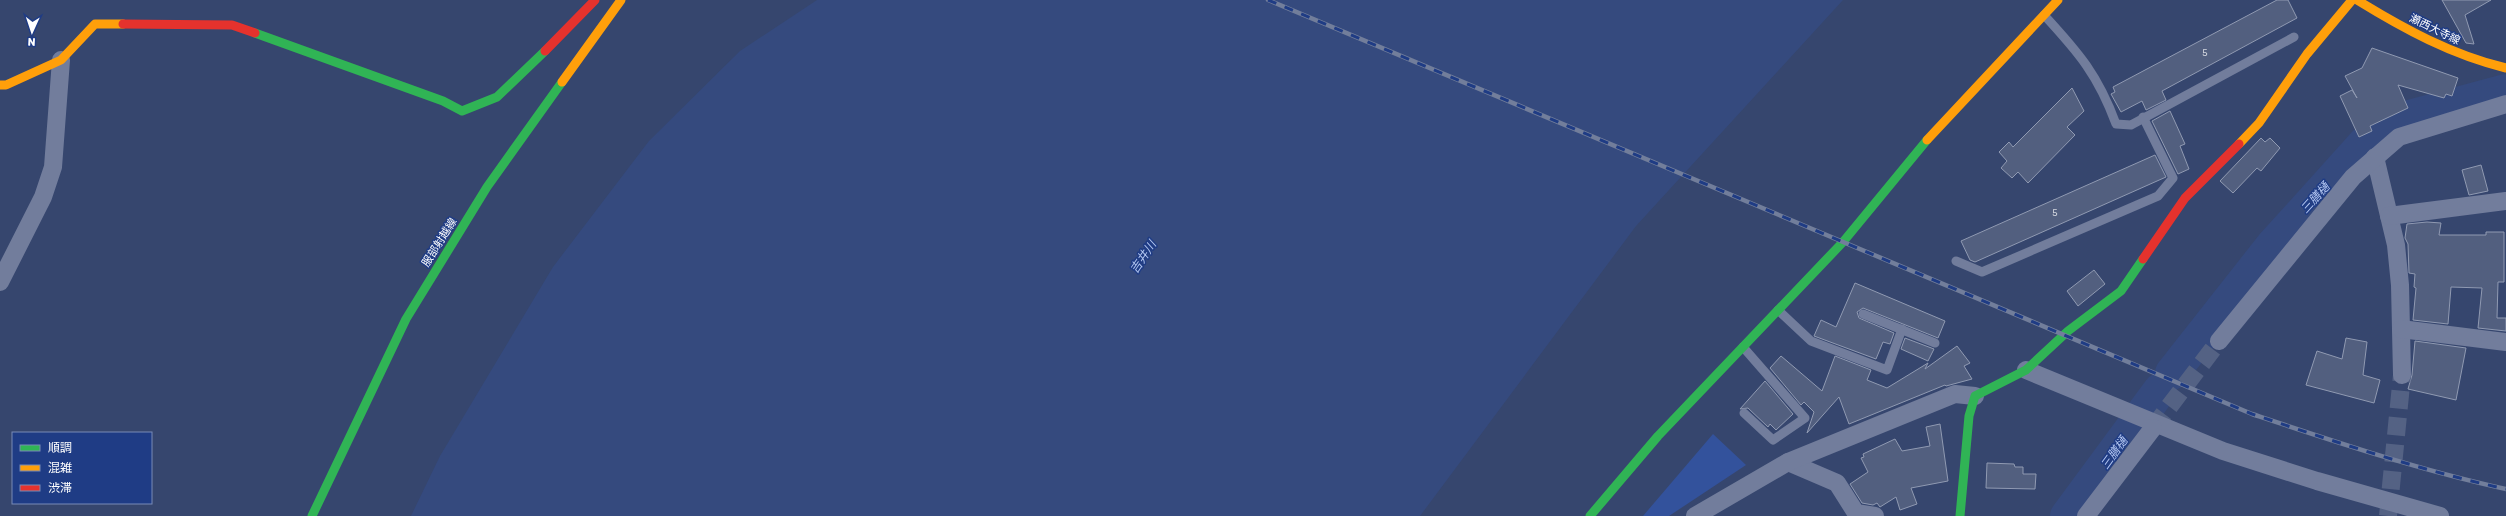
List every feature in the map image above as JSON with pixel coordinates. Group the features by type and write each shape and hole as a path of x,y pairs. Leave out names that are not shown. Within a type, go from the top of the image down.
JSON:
{"street":[{"path":"0,85 6,85 61,60 94,24 232,25 443,101 462,111 497,97 573,25 595,0"},
{"name":"服部射越線","path":"312,516 406,319 487,187 621,0"},
{"path":"1590,516 1658,436 1843,242 1926,142 2058,0"},
{"path":"1695,516 1788,462 1955,394 1975,396 2026,370 2068,331 2121,291 2185,198 2259,123 2307,54 2352,0"},
{"name":"瀬西大寺線","path":"2358,0 2418,36 2458,54 2506,68"},
{"path":"0,282 43,197 53,168 61,60"},
{"path":"2219,341 2353,177 2399,136 2506,104"},
{"path":"2374,157 2396,245 2402,329 2402,375"},
{"path":"2389,216 2506,201"},
{"path":"2402,329 2506,342"},
{"path":"2026,370 2144,420 2224,451 2284,471 2440,516"},
{"path":"1960,516 1969,416 1975,396"},
{"path":"2086,516 2144,420"},
{"path":"1788,462 1837,483 1856,513 1875,516"}],"lane":[{"path":"2044,15 2082,56 2105,93 2116,124 2131,125 2142,117 2294,37"},
{"path":"1956,261 1982,272 2158,196 2173,178 2142,117"},
{"path":"1778,310 1811,341 1887,370 1902,329"},
{"path":"1863,314 1935,343"},
{"path":"1743,347 1805,418 1773,440 1744,413"}],"shaded area":[{"path":"1713,434 1746,465 1669,516 1643,516"}],"water":[{"name":"吉井川","path":"817,0 1843,0 1636,226 1420,516 411,516 440,456 553,267 649,141 740,51"}],"building":[{"path":"2277,0 2288,0 2297,18 2162,91 2166,100 2146,110 2142,101 2121,112 2111,94 2115,92 2113,87"},
{"path":"2442,0 2491,0 2465,15 2474,44 2466,43"},
{"path":"2372,48 2458,78 2452,96 2446,94 2444,98 2398,85 2408,108 2370,126 2372,131 2359,137 2340,96 2352,90 2357,98 2345,76 2362,68"},
{"path":"2072,88 2084,111 2067,127 2075,135 2028,183 2018,172 2012,178 2001,168 2007,161 1999,152 2009,142 2013,147"},
{"path":"2170,111 2185,144 2180,146 2189,169 2178,174 2152,121"},
{"path":"2261,138 2265,142 2270,138 2280,148 2261,171 2257,168 2233,193 2220,181"},
{"path":"2155,155 2166,177 1975,262 1970,260 1961,241"},
{"path":"2481,165 2488,191 2469,195 2462,170"},
{"path":"2427,222 2441,223 2439,235 2486,235 2486,232 2504,232 2504,282 2498,282 2497,318 2506,318 2506,331 2478,328 2482,288 2451,287 2448,324 2413,320 2416,288 2414,287 2415,274 2409,273 2408,244 2405,238 2407,224"},
{"path":"2094,270 2105,284 2078,306 2067,291"},
{"path":"1855,283 1945,321 1938,338 1863,308 1857,312 1859,318 1894,333 1890,344 1883,342 1876,359 1814,336 1821,320 1836,327"},
{"path":"1905,338 1934,349 1928,361 1901,349"},
{"path":"2346,338 2367,342 2363,375 2380,380 2374,403 2306,385 2317,351 2342,359"},
{"path":"2415,341 2466,348 2456,400 2408,389 2412,375"},
{"path":"1957,346 1970,363 1964,366 1972,379 1945,385 1849,424 1839,397 1807,433 1814,412 1804,402 1801,405 1770,368 1781,356 1822,391 1835,356 1871,370 1867,380 1887,388 1928,363 1925,369"},
{"path":"1765,381 1793,414 1776,430 1770,424 1768,427 1748,408 1740,409"},
{"path":"1940,424 1948,481 1911,488 1917,504 1900,510 1896,497 1880,507 1877,503 1873,505 1862,503 1850,484 1868,472 1861,458 1864,457 1863,454 1895,439 1902,451 1930,446 1926,427"},
{"path":"1987,463 2014,464 2015,467 2023,467 2023,474 2036,474 2035,489 1986,488"}],"waterway":[{"name":"三膳樋","path":"2172,373 2272,246 2365,143 2406,118 2506,91"},
{"name":"三膳樋","path":"2067,516 2160,390"}],"tunnel":[{"path":"2153,428 2219,341"},
{"path":"2388,516 2402,375"}],"railway":[{"path":"1268,0 2252,414 2410,464 2506,489"}],"traffic: fast":[{"path":"255,33 443,101 462,111 497,97 545,51"},
{"path":"312,516 406,319 487,187 562,82"},
{"path":"1590,516 1658,436 1843,242 1927,140"},
{"path":"1960,516 1969,416 1975,396 2026,370 2068,331 2121,291 2143,259"}],"traffic: slow":[{"path":"562,82 621,0"},
{"path":"1927,140 2058,0"},
{"path":"2239,144 2259,123 2307,54 2352,0"},
{"path":"2357,0 2429,40 2486,63 2506,68"},
{"path":"0,85 6,85 61,60 95,24 123,24"}],"traffic: jam":[{"path":"545,51 595,0"},
{"path":"123,24 232,25 255,33"},
{"path":"2143,259 2185,198 2239,144"}]}
